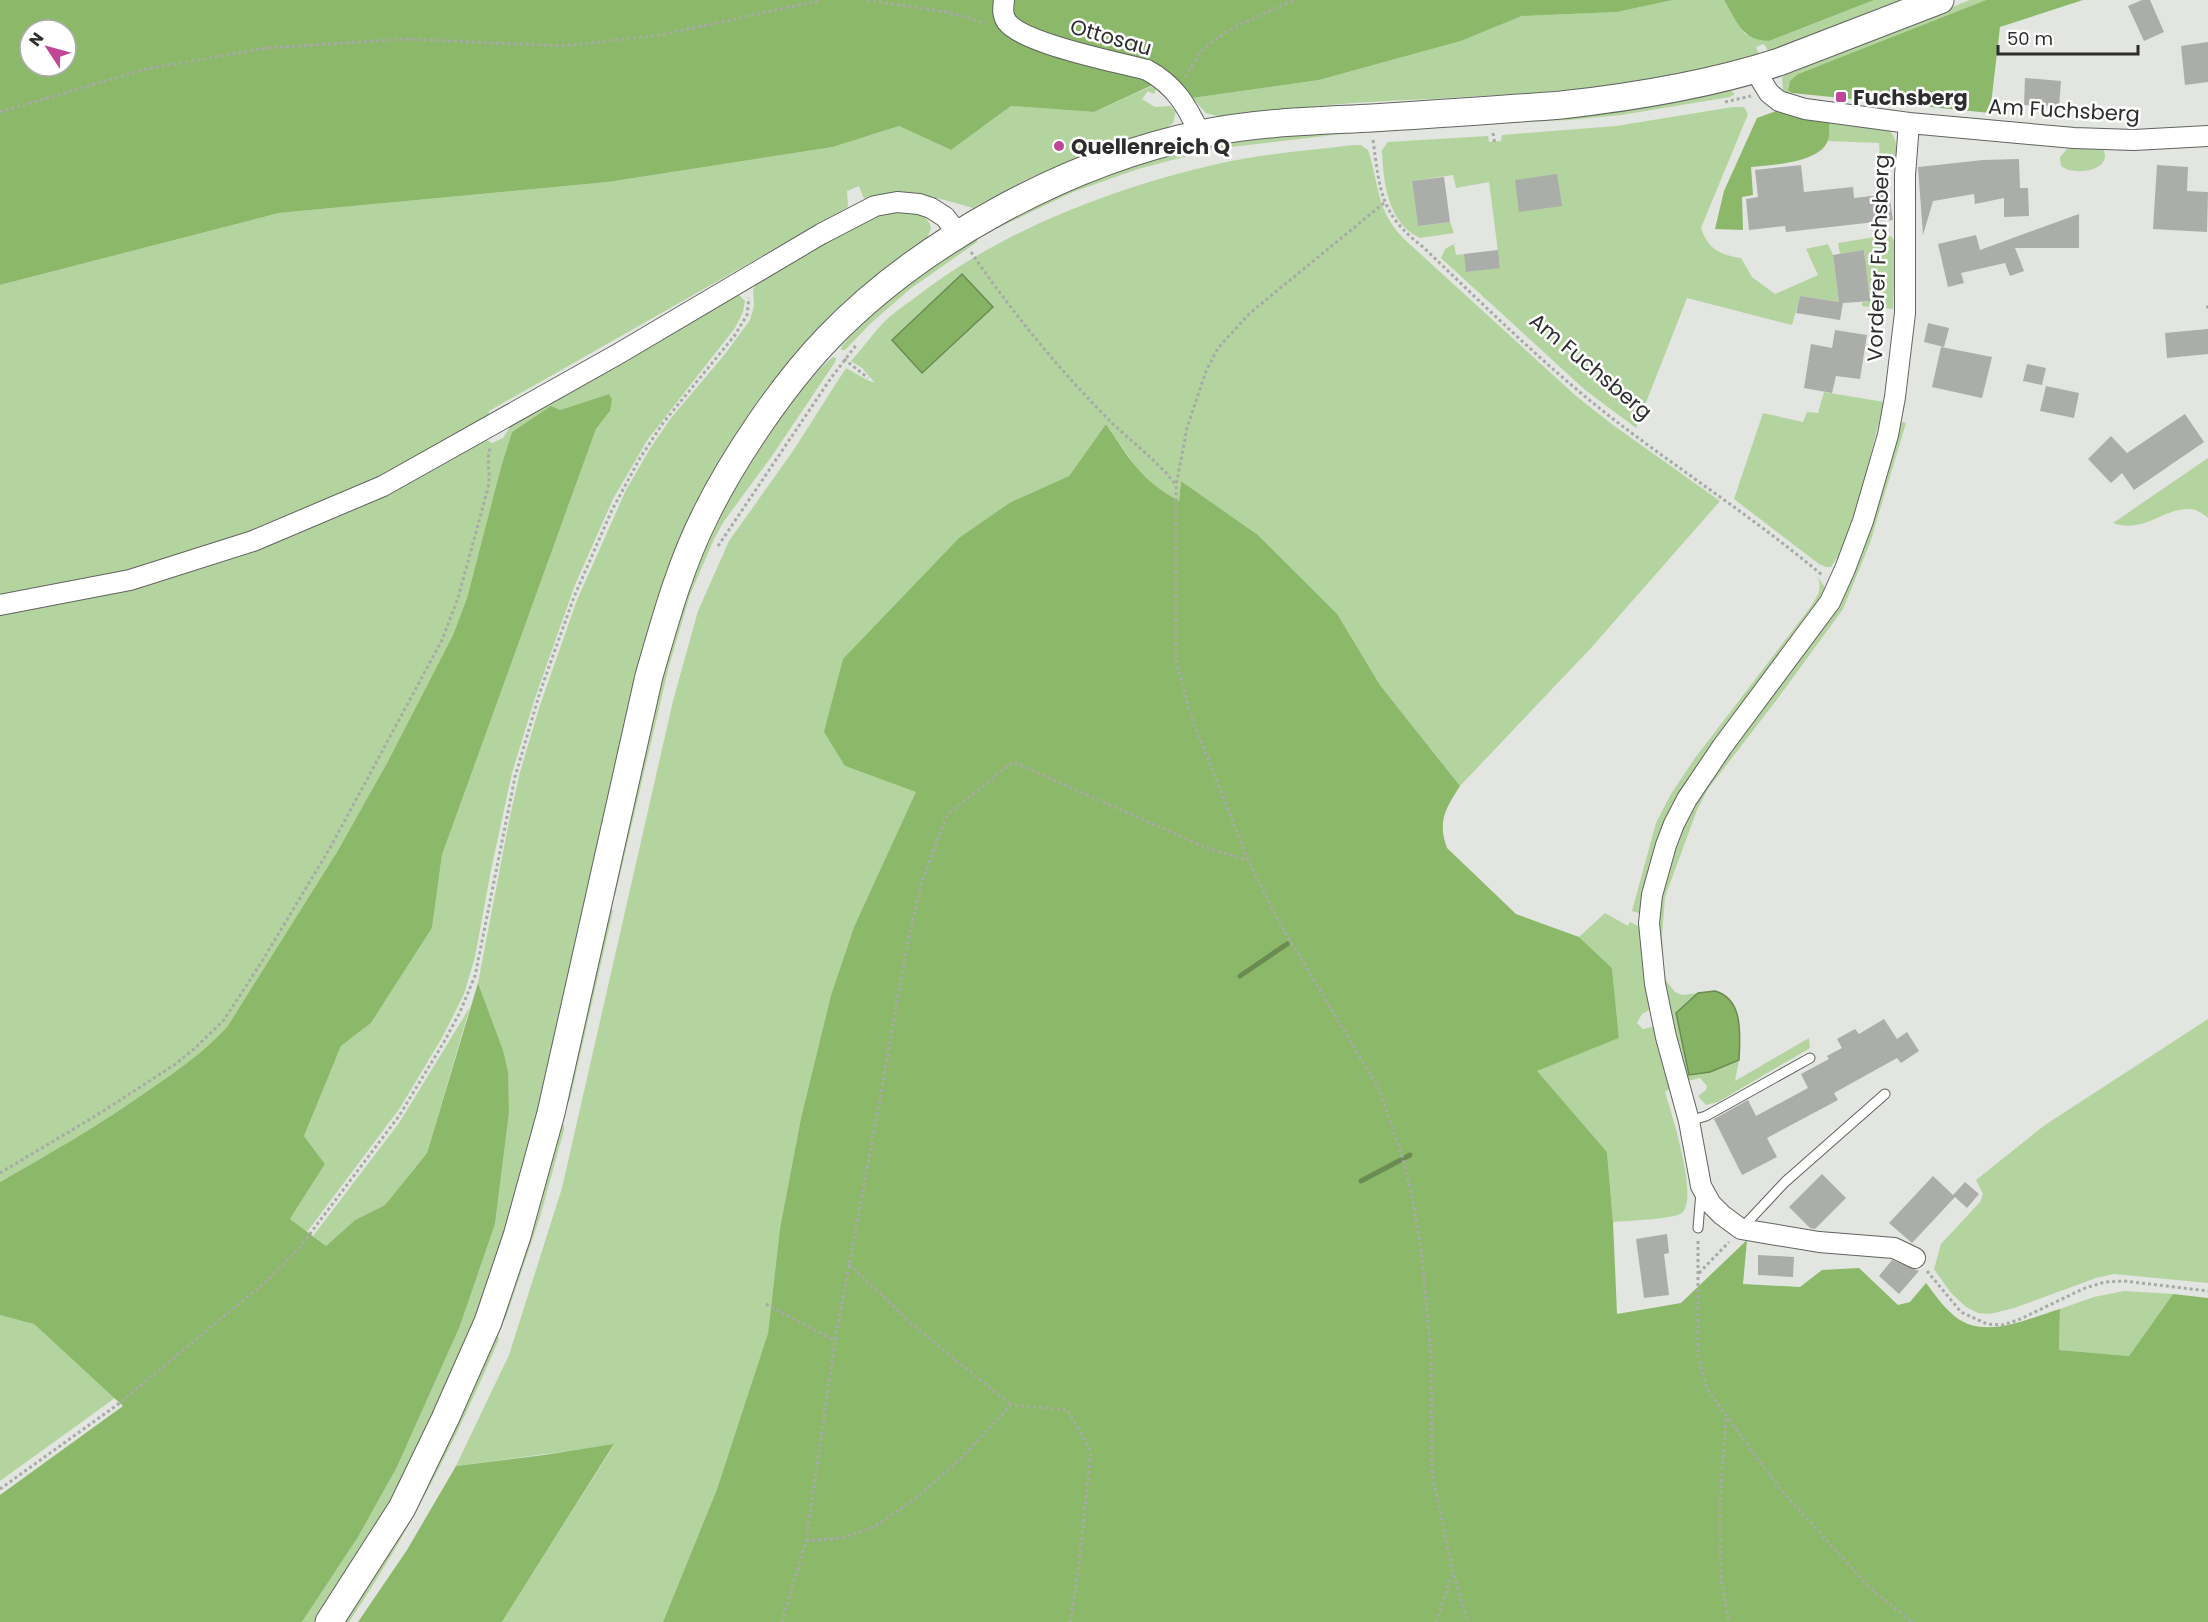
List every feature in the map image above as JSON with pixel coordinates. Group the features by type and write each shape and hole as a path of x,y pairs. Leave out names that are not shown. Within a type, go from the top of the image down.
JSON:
{"main road":[{"path":"329,1622 402,1508 488,1322 520,1226 551,1113 649,676 682,568 706,513 735,463 793,380 826,340 872,297 925,257 969,244 998,211 1070,176 1112,160 1200,134 1299,121 1469,112 1597,101 1674,88 1755,70 1940,0"}],"street":[{"path":"1004,0 1004,16 1017,31"},
{"name":"Ottosau","path":"1017,31 1048,43 1147,70 1167,82 1184,102 1200,134"},
{"name":"Am Fuchsberg","path":"1755,70 1769,93 1788,105 1805,109 1909,123 2074,138 2134,140 2208,135"},
{"name":"Vorderer Fuchsberg","path":"1701,1186 1689,1121 1661,1016 1655,984 1649,923 1652,895 1674,824 1687,799 1722,747 1817,621 1838,587 1863,521 1896,397 1905,314 1905,175 1909,123"},
{"path":"0,605 130,580 253,541 383,486 618,354 821,234 874,206 887,202 908,202 931,208 945,217 969,244"},
{"path":"1701,1186 1711,1204 1741,1229 1819,1242 1894,1248 1915,1258"}],"lane":[{"path":"1689,1121 1706,1116 1810,1058"},
{"path":"1741,1229 1785,1182 1885,1094"},
{"path":"1698,1228 1701,1186"}],"path":[{"path":"0,112 146,69 267,48 406,39 561,46 661,34 822,0"},
{"path":"867,0 946,12 1017,31"},
{"path":"1184,102 1185,80 1189,70 1195,58 1209,43 1227,31 1296,0"},
{"name":"Am Fuchsberg","path":"1372,137 1384,203 1398,226 1406,234 1575,388 1621,425 1783,542 1838,587"},
{"path":"1384,203 1250,313 1218,348 1197,393 1179,462 1176,486 1176,659 1191,716 1248,860 1278,920 1379,1089 1403,1159 1422,1260 1431,1355 1432,1473 1453,1573 1468,1622"},
{"path":"969,244 999,294 1033,336 1102,412 1162,468 1176,486"},
{"path":"0,1489 117,1405 276,1272 300,1247 399,1116 444,1042 475,976 515,777 540,692 574,597 612,510 640,458 675,407 735,335 747,315 749,302"},
{"path":"714,552 844,359 859,341"},
{"path":"844,359 868,378"},
{"path":"0,1173 97,1115 174,1065 208,1036 237,1000 330,848 442,640 458,598 488,488 490,474 488,459 492,444"},
{"path":"782,1622 806,1541 835,1341 905,956 918,894 947,815 1013,762 1207,848 1248,860"},
{"path":"1698,1228 1698,1355 1707,1389 1780,1489 1869,1587 1912,1622"},
{"path":"1699,1273 1741,1229"},
{"path":"1915,1258 1961,1312 1987,1324 2002,1325 2018,1320 2085,1288 2105,1282 2124,1281 2208,1291"},
{"path":"849,1264 914,1326 1011,1406 1067,1410 1091,1451 1078,1574 1070,1622"},
{"path":"766,1304 835,1341"},
{"path":"806,1541 841,1538 874,1527 923,1491 961,1458 1011,1406"},
{"path":"1726,1417 1720,1515 1721,1579 1729,1622"},
{"path":"1436,1622 1453,1573"}],"shaded area":[{"path":"0,0 1673,0 1617,12 1522,16 1461,41 1319,80 1192,98 1170,77 1094,112 1011,106 951,150 899,126 833,147 608,182 279,213 0,285"},
{"path":"1673,0 1724,0 1745,34 1769,41 1874,0 1906,0 1769,53 1764,44 1756,47 1760,56 1711,69 1610,85 1506,95 1336,104 1221,117 1206,113 1192,98 1319,80 1461,41 1522,16 1617,12"},
{"path":"1724,0 1874,0 1769,41 1760,40 1746,33"},
{"path":"1970,0 1986,0 1798,74 1788,86 1792,93 1788,95 1783,90 1782,78 1788,72"},
{"path":"1986,0 2083,0 2000,27 1990,113 1792,93 1788,90 1790,81 1798,74"},
{"path":"1159,83 1154,94 1148,91 1142,99 1155,107 1170,106 1176,111 1173,123 1161,132 1095,150 1027,179 973,208 918,195 878,195 864,199 859,186 847,191 848,207 489,411 485,439 492,443 503,438 512,424 737,293 745,301 743,312 735,328 648,439 613,499 575,585 535,698 512,773 475,957 464,994 443,1036 400,1108 307,1232 290,1219 325,1164 304,1136 341,1046 371,1023 432,928 442,855 596,429 610,411 609,394 560,410 551,407 512,432 467,598 453,635 387,763 337,852 227,1027 190,1061 131,1103 0,1182 0,285 279,213 608,182 833,147 899,126 951,150 1011,106 1094,112"},
{"path":"1730,90 1735,94 1730,97 1621,115 1569,120 1499,122"},
{"path":"1744,107 1748,114 1701,228 1707,241 1721,253 1741,258 1752,277 1775,294 1818,275 1806,249 1828,244 1833,255 1839,302 1800,296 1792,325 1687,298 1636,428 1584,389 1441,258 1445,249 1454,244 1456,255 1464,254 1467,272 1500,267 1489,182 1456,188 1453,175 1412,181 1418,226 1450,222 1454,233 1420,238 1401,223 1389,200 1382,150 1388,142 1488,136 1489,142 1501,141 1502,135 1616,126"},
{"path":"1779,110 1801,119 1829,121 1828,140 1824,148 1806,158 1782,164 1751,167 1753,195 1742,197 1743,230 1715,229 1724,191 1757,118"},
{"path":"1829,121 1889,130 1896,144 1896,160 1880,161 1879,143 1828,141"},
{"path":"1358,132 1214,149 1138,169 1073,192 985,234 985,231 1072,186 1173,153 1254,136"},
{"path":"1361,145 1368,150 1383,207 1388,218 1404,239 1576,396 1720,501 1591,648 1460,786 1380,685 1336,614 1258,535 1181,481 1179,502 1154,487 1143,477 1106,424 1069,476 1011,502 845,766 917,792 854,927 831,995 801,1118 780,1228 768,1333 717,1489 663,1622 502,1622 614,1445 456,1466 509,1355 562,1188 673,701 698,611 729,541 793,451 846,368 875,383 862,368 851,361 886,320 945,276 980,254 1055,216 1134,187 1230,161"},
{"path":"2098,147 2103,149 2105,156 2098,167 2075,171 2061,166 2060,157 2067,149"},
{"path":"893,211 916,213 925,218 931,228 927,239 693,516 560,1023 519,1189 477,1317 414,1463 316,1622 302,1622 358,1537 397,1467 460,1326 495,1224 509,1113 503,1050 478,983 520,772 539,708 577,600 626,490 651,447 671,418 725,354 750,320 754,306 753,289 757,283 824,243 880,214"},
{"path":"1887,235 1892,237 1896,244 1893,309 1862,306 1862,302 1870,301 1864,250 1840,254 1838,243"},
{"path":"978,237 977,242 910,289 871,323 845,350 841,350 857,329 889,300 923,273"},
{"path":"962,274 993,307 922,373 892,340"},
{"path":"833,357 836,358 835,362 772,456 724,521 690,595 669,666 615,896 612,896 654,707 685,595 701,554 743,475 767,438 789,406"},
{"path":"1824,392 1884,402 1860,497 1842,550 1831,567 1819,564 1734,499 1763,413 1803,422 1807,412 1818,413"},
{"path":"609,394 612,399 610,411 596,429 442,855 432,928 371,1023 341,1046 304,1136 325,1164 290,1219 326,1246 355,1220 385,1205 427,1153 478,983 503,1050 508,1072 509,1113 495,1224 460,1326 397,1467 358,1537 302,1622 0,1622 0,1495 123,1406 34,1324 0,1315 0,1182 131,1103 190,1061 227,1027 337,852 387,763 453,635 467,598 512,432 551,406 560,410"},
{"path":"1898,421 1906,423 1870,543 1843,609 1708,789 1697,810 1665,897 1662,937 1664,974 1675,992 1682,995 1698,993 1684,1005 1710,1072 1739,1060 1735,1081 1809,1038 1810,1048 1718,1102 1706,1105 1698,1096 1706,1090 1707,1086 1700,1078 1687,1081 1659,981 1657,899 1681,837 1688,807 1828,615 1833,615 1845,592"},
{"path":"1106,424 1145,477 1179,501 1181,481 1258,535 1337,614 1380,685 1460,786 1443,822 1447,848 1516,914 1579,937 1612,968 1619,1038 1537,1071 1607,1152 1617,1314 1681,1303 1747,1240 1743,1284 1800,1287 1822,1270 1859,1268 1898,1305 1910,1302 1926,1283 1950,1312 1962,1321 1975,1326 2004,1326 2060,1309 2059,1350 2129,1356 2173,1294 2208,1298 2208,1622 663,1622 717,1489 768,1333 780,1228 801,1118 831,995 854,927 916,792 845,766 824,732 843,659 959,538 1011,502 1069,476"},
{"path":"2208,458 2208,518 2191,509 2181,509 2144,523 2124,525 2113,523"},
{"path":"1817,576 1824,586 1825,593 1657,841 1648,870 1642,914 1632,911 1656,823 1671,794 1695,758 1809,609 1820,585"},
{"path":"610,907 613,911 570,1099 566,1108"},
{"path":"1605,913 1628,926 1630,922 1642,928 1651,1009 1642,1014 1637,1023 1643,1029 1656,1026 1671,1088 1665,1092 1686,1173 1686,1204 1682,1213 1670,1217 1613,1222 1607,1152 1536,1071 1619,1038 1612,968 1579,937"},
{"path":"1715,991 1724,995 1736,1010 1739,1029 1739,1060 1710,1072 1689,1075 1676,1013 1698,993"},
{"path":"470,1007 427,1153 385,1205 355,1220 326,1246 313,1236 399,1123"},
{"path":"2208,1019 2208,1283 2114,1274 1990,1314 1978,1313 1966,1307 1951,1293 1934,1269 1941,1244 1980,1202 1983,1194 1976,1180 2045,1125"},
{"path":"562,1124 564,1130 540,1217 505,1320 501,1322"},
{"path":"2124,1291 2173,1294 2129,1356 2059,1350 2060,1309 2094,1297"},
{"path":"0,1315 34,1324 115,1398 0,1481"},
{"path":"497,1335 499,1339 466,1412 412,1519 349,1622 341,1622"},
{"path":"614,1444 502,1622 358,1622 407,1550 456,1466"}],"building":[{"path":"2142,0 2150,0 2164,32 2144,41 2128,6"},
{"path":"2208,42 2208,82 2185,85 2181,46"},
{"path":"2025,78 2061,81 2059,107 2024,105"},
{"path":"2019,159 2020,188 2028,188 2029,216 2004,217 2004,198 1975,204 1974,194 1933,201 1923,235 1918,167 1983,160"},
{"path":"1801,165 1804,192 1853,187 1854,198 1889,194 1893,220 1786,232 1785,226 1749,230 1746,199 1758,197 1755,170"},
{"path":"2157,165 2188,167 2187,191 2208,192 2207,232 2153,229"},
{"path":"1557,174 1562,206 1519,212 1515,180"},
{"path":"1444,177 1450,222 1418,226 1412,181"},
{"path":"2079,214 2079,248 2015,248 2024,271 2010,276 2005,263 1961,273 1964,283 1948,287 1938,244 1976,235 1980,250"},
{"path":"1498,250 1500,268 1466,272 1464,254"},
{"path":"1864,250 1870,301 1843,303 1840,320 1796,313 1800,296 1839,302 1833,255"},
{"path":"1928,323 1949,328 1944,347 1924,342"},
{"path":"2208,329 2208,354 2167,358 2165,333"},
{"path":"1835,330 1867,335 1860,379 1836,376 1832,393 1804,388 1811,344 1832,348"},
{"path":"1941,347 1992,357 1982,398 1932,387"},
{"path":"2027,364 2046,368 2042,385 2023,381"},
{"path":"2046,386 2079,393 2074,418 2040,411"},
{"path":"2185,414 2204,442 2134,490 2122,473 2111,483 2088,459 2111,436 2127,453"},
{"path":"1884,1019 1897,1039 1907,1032 1919,1051 1901,1063 1897,1058 1834,1093 1838,1100 1767,1138 1777,1157 1742,1175 1714,1119 1748,1100 1756,1116 1808,1088 1801,1074 1829,1059 1827,1056 1842,1048 1837,1039 1855,1029 1859,1034"},
{"path":"1822,1174 1846,1198 1815,1229 1810,1228 1789,1207"},
{"path":"1933,1176 1953,1195 1965,1182 1979,1194 1967,1208 1955,1197 1912,1243 1889,1223"},
{"path":"1667,1234 1669,1253 1664,1254 1669,1295 1644,1298 1636,1239"},
{"path":"1758,1255 1794,1257 1793,1277 1758,1275"},
{"path":"1892,1260 1919,1271 1899,1294 1879,1276"}],"waterway":[{"path":"1240,976 1287,944"},
{"path":"1361,1181 1410,1155"}],"place":[{"name":"Fuchsberg","path":"1841,97"},
{"name":"Quellenreich Q","path":"1059,146"}]}
